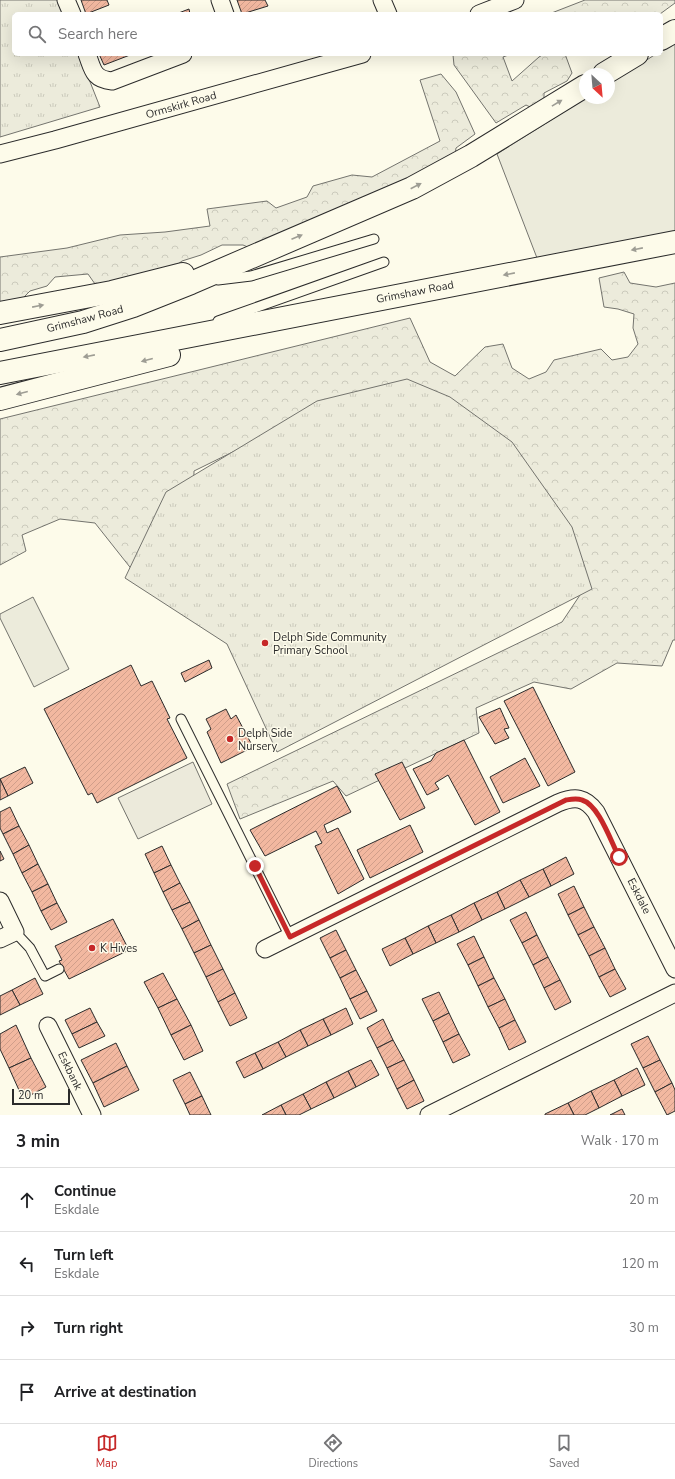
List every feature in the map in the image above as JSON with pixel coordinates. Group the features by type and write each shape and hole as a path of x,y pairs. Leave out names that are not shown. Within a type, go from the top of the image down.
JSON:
{"main road":[{"path":"663,38 675,31"},
{"path":"614,68 634,56"},
{"name":"Grimshaw Road","path":"0,340 83,322 133,306 191,283 412,188 471,156 579,90"},
{"name":"Grimshaw Road","path":"0,373 675,242"},
{"path":"0,313 112,292 254,256"},
{"path":"0,399 388,297"}],"street":[{"path":"66,0 71,12"},
{"path":"220,0 224,12"},
{"path":"382,0 387,12"},
{"path":"484,12 516,0"},
{"path":"88,56 95,74 102,80 112,81 178,56"},
{"name":"Ormskirk Road","path":"0,154 355,56"},
{"name":"Eskdale","path":"265,949 558,803 575,799 583,800 591,805 596,812 675,969"},
{"path":"0,901 7,936"},
{"path":"429,1115 675,993"},
{"name":"Eskbank","path":"48,1026 92,1115"}],"lane":[{"name":"Grimshaw Road","path":"191,283 251,276 374,239"},
{"name":"Grimshaw Road","path":"155,344 384,262"},
{"path":"181,719 290,937"},
{"path":"7,936 30,948 45,976 59,969"}],"green space":[{"path":"0,0 58,0 63,12 12,12 12,56 80,56 100,107 0,137"},
{"path":"585,0 675,0 675,3 663,12 554,12"},
{"path":"675,42 675,232 537,258 497,154 579,102 579,104 615,104 615,80 653,56 663,56 663,50"},
{"path":"453,56 506,56 503,57 512,81 541,56 566,56 572,73 567,81 544,93 544,102 532,108 526,105 496,123 454,65"},
{"path":"441,74 456,92 475,134 456,148 454,162 255,250 243,245 222,245 201,255 182,261 161,277 108,290 95,284 88,274 55,277 47,286 30,291 18,303 0,308 0,257 67,248 120,235 165,232 210,226 207,209 267,201 276,208 307,197 313,186 352,175 372,177 440,141 420,80"},
{"path":"624,272 630,283 656,287 675,283 675,640 673,640 662,666 617,663 571,689 534,682 476,708 479,733 346,796 333,781 240,819 227,784 562,622 586,586 320,409 194,471 193,515 133,571 95,523 60,519 22,535 26,551 0,565 0,419 410,318 430,362 455,376 485,347 503,344 512,368 529,379 546,372 554,360 601,349 612,360 628,357 638,344 633,328 634,314 618,309 604,307 599,278"},
{"path":"407,379 450,397 512,442 572,527 592,589 277,752 227,644 125,578 166,492 317,401"},
{"path":"33,597 69,669 34,687 0,618 0,614"}],"shaded area":[{"path":"193,762 212,804 138,839 118,798"}],"building":[{"path":"81,0 107,0 109,5 91,12 85,12"},
{"path":"237,0 265,0 268,6 248,12 241,12"},
{"path":"189,9 190,12 181,12"},
{"path":"100,56 127,56 104,65"},
{"path":"209,660 212,668 185,682 181,673"},
{"path":"131,665 141,686 152,681 170,718 167,719 187,758 97,803 92,793 88,795 44,709"},
{"path":"533,687 575,772 548,786 504,701"},
{"path":"500,708 509,728 504,729 509,738 495,744 479,717"},
{"name":"Delph Side Nursery","path":"226,709 231,719 236,715 253,747 221,763 207,732 211,729 206,719"},
{"path":"464,740 500,812 475,825 448,775 435,783 439,789 427,795 413,769 431,761 436,753"},
{"path":"525,758 540,786 503,803 490,777"},
{"path":"402,762 425,808 400,820 375,774"},
{"path":"25,767 33,783 8,796 0,779"},
{"path":"0,779 8,796 0,800"},
{"path":"337,786 351,812 324,825 327,833 338,828 364,879 338,894 315,846 322,843 316,831 265,856 250,830"},
{"path":"10,807 19,826 3,834 0,828 0,812"},
{"path":"410,825 423,852 370,878 357,850"},
{"path":"19,826 29,845 13,854 3,834"},
{"path":"29,845 38,864 22,873 13,854"},
{"path":"162,846 171,865 154,873 145,854"},
{"path":"0,851 4,859 0,861"},
{"path":"566,857 574,874 551,886 543,869"},
{"path":"38,864 48,884 32,892 22,873"},
{"path":"171,865 180,883 163,892 154,873"},
{"path":"543,869 551,886 529,897 520,880"},
{"path":"520,880 529,897 505,909 497,892"},
{"path":"180,883 190,902 172,910 163,892"},
{"path":"48,884 57,903 41,911 32,892"},
{"path":"574,886 584,907 568,915 558,894"},
{"path":"497,892 505,909 482,920 474,903"},
{"path":"190,902 199,920 182,929 172,910"},
{"path":"57,903 67,922 51,930 41,911"},
{"path":"474,903 482,920 459,932 451,915"},
{"path":"584,907 594,927 578,935 568,915"},
{"path":"526,912 537,935 522,943 510,920"},
{"path":"451,915 459,932 436,943 428,926"},
{"name":"K Hives","path":"113,919 129,950 69,979 59,961 62,960 55,946"},
{"path":"199,920 211,945 194,953 182,929"},
{"path":"428,926 436,943 413,954 405,938"},
{"path":"594,927 605,948 589,956 578,935"},
{"path":"336,930 346,950 330,958 320,938"},
{"path":"537,935 548,957 533,965 522,943"},
{"path":"474,936 484,957 468,965 457,944"},
{"path":"405,938 413,954 390,966 382,949"},
{"path":"211,945 223,969 206,977 194,953"},
{"path":"605,948 615,969 599,977 589,956"},
{"path":"346,950 356,970 340,978 330,958"},
{"path":"484,957 494,978 478,986 468,965"},
{"path":"548,957 560,980 544,988 533,965"},
{"path":"223,969 235,993 218,1002 206,977"},
{"path":"615,969 626,989 610,997 599,977"},
{"path":"356,970 367,991 350,999 340,978"},
{"path":"163,973 177,999 158,1008 144,982"},
{"path":"35,978 43,994 20,1005 12,990"},
{"path":"494,978 505,999 488,1007 478,986"},
{"path":"560,980 571,1002 555,1010 544,988"},
{"path":"12,990 20,1005 0,1015 0,996"},
{"path":"367,991 377,1011 360,1019 350,999"},
{"path":"439,992 449,1013 433,1021 422,999"},
{"path":"235,993 247,1018 230,1026 218,1002"},
{"path":"177,999 191,1025 171,1035 158,1008"},
{"path":"505,999 515,1020 499,1028 488,1007"},
{"path":"90,1008 97,1022 72,1034 65,1020"},
{"path":"346,1008 353,1024 331,1035 323,1019"},
{"path":"449,1013 459,1034 443,1042 433,1021"},
{"path":"323,1019 331,1035 308,1046 300,1030"},
{"path":"383,1019 393,1040 377,1048 367,1028"},
{"path":"515,1020 526,1042 509,1050 499,1028"},
{"path":"97,1022 105,1036 79,1048 72,1034"},
{"path":"16,1025 31,1058 9,1068 0,1049 0,1034"},
{"path":"191,1025 203,1051 184,1060 171,1035"},
{"path":"300,1030 308,1046 286,1057 278,1042"},
{"path":"459,1034 470,1055 453,1063 443,1042"},
{"path":"648,1036 660,1060 643,1068 631,1044"},
{"path":"393,1040 404,1060 387,1068 377,1048"},
{"path":"278,1042 286,1057 263,1069 255,1053"},
{"path":"116,1043 127,1066 93,1083 81,1060"},
{"path":"255,1053 263,1069 244,1078 236,1062"},
{"path":"31,1058 46,1087 23,1099 9,1068"},
{"path":"371,1060 379,1075 356,1087 348,1071"},
{"path":"404,1060 414,1080 397,1089 387,1068"},
{"path":"660,1060 672,1083 655,1092 643,1068"},
{"path":"127,1066 139,1090 104,1107 93,1083"},
{"path":"637,1068 645,1085 622,1096 614,1080"},
{"path":"348,1071 356,1087 334,1098 326,1082"},
{"path":"190,1072 202,1096 185,1104 173,1080"},
{"path":"414,1080 424,1101 407,1109 397,1089"},
{"path":"614,1080 622,1096 599,1108 591,1091"},
{"path":"326,1082 334,1098 311,1109 303,1094"},
{"path":"672,1083 675,1090 675,1111 667,1115 655,1092"},
{"path":"591,1091 599,1108 585,1115 574,1115 568,1103"},
{"path":"303,1094 311,1109 299,1115 286,1115 281,1105"},
{"path":"202,1096 211,1115 190,1115 185,1104"},
{"path":"568,1103 574,1115 545,1115 545,1114"},
{"path":"281,1105 286,1115 262,1115"},
{"path":"622,1109 625,1115 610,1115"}],"place":[{"name":"Delph Side Community Primary School","path":"265,643"},
{"name":"Delph Side Nursery","path":"230,739"},
{"name":"K Hives","path":"92,948"}],"route":[{"path":"255,866 290,937 566,800 583,800 591,805 619,857"}]}
